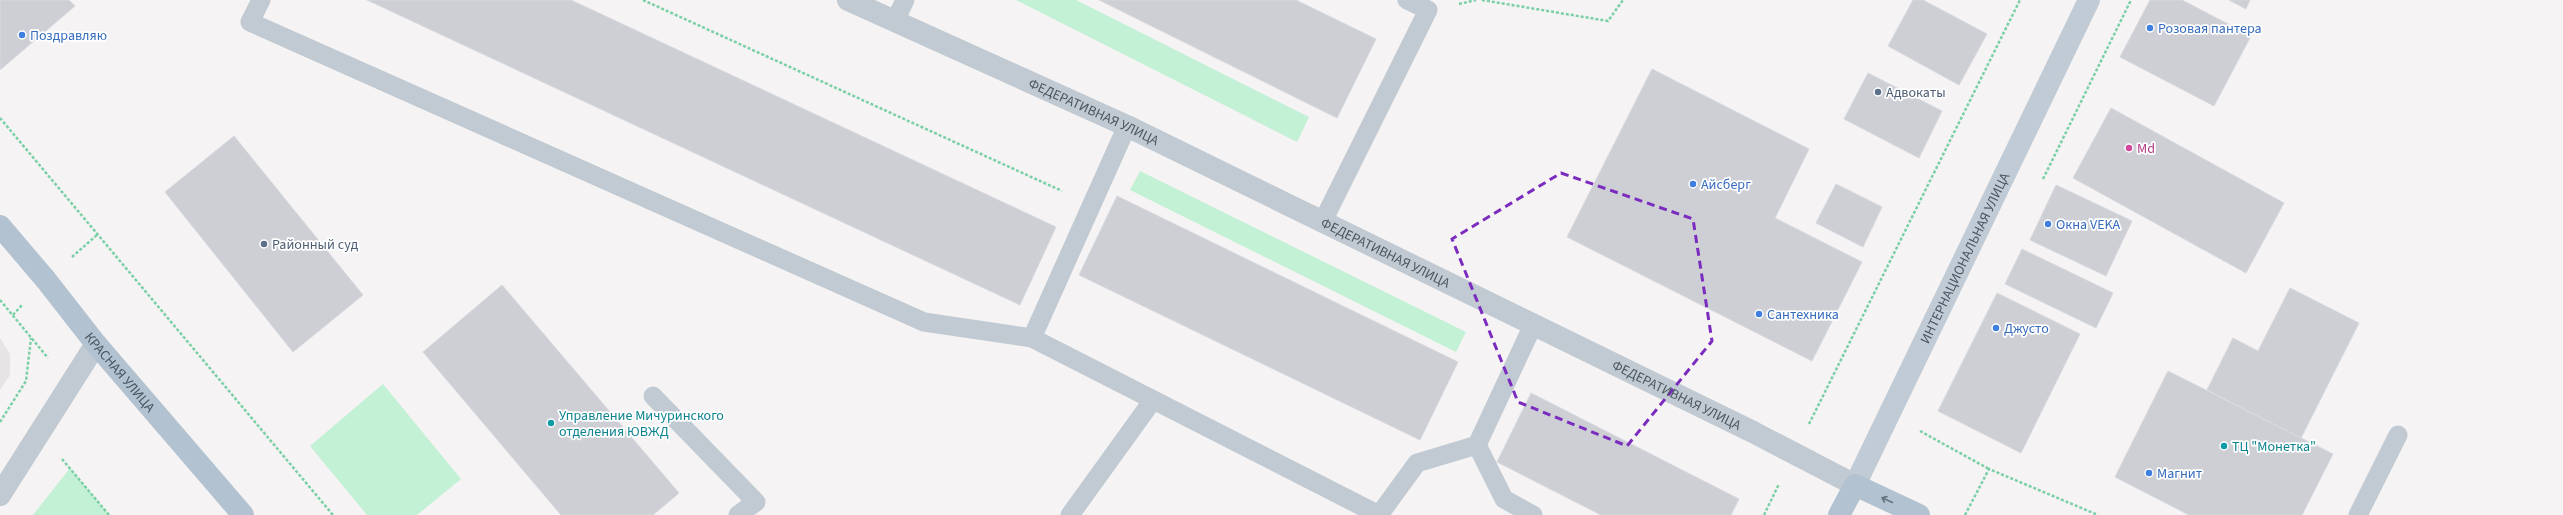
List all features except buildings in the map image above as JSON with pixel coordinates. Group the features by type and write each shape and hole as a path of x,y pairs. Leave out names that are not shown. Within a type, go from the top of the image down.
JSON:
{"main road":[{"name":"ИНТЕРНАЦИОНАЛЬНАЯ УЛИЦА","path":"1839,515 1855,485 2089,0"},
{"name":"КРАСНАЯ УЛИЦА","path":"0,226 96,344 243,515"},
{"name":"ФЕДЕРАТИВНАЯ УЛИЦА","path":"1855,485 1919,515"}],"street":[{"name":"ФЕДЕРАТИВНАЯ УЛИЦА","path":"848,0 1127,126 1794,453 1855,485"},
{"path":"0,495 96,344"}],"lane":[{"path":"261,0 250,22 924,322 1032,338 1379,515 1417,463 1478,445 1533,325"},
{"path":"895,21 905,0"},
{"path":"1323,221 1428,10 1407,0"},
{"path":"1032,338 1127,126"},
{"path":"654,396 756,502 738,515"},
{"path":"1070,515 1153,400"},
{"path":"2358,515 2398,435"},
{"path":"1478,445 1504,499 1533,515"}],"path":[{"path":"643,0 1092,204"},
{"path":"1482,0 1608,20 1623,0"},
{"path":"1764,515 2020,0"},
{"path":"2040,185 2131,0"},
{"path":"0,118 333,515"},
{"path":"0,300 70,384"},
{"path":"0,422 26,381 31,338"},
{"path":"1922,424 1919,430 1989,469 2098,515"},
{"path":"40,432 110,515"},
{"path":"1965,515 1989,469"}],"highlighted area":[{"path":"1561,173 1693,219 1712,341 1627,446 1518,402 1452,239"}],"shaded area":[{"path":"0,338 10,354 10,375 0,390"}],"green space":[{"path":"1016,0 1076,0 1309,117 1297,142"},
{"path":"1140,171 1466,332 1456,352 1130,190"},
{"path":"383,384 461,479 417,515 367,515 310,446"},
{"path":"70,468 109,515 33,515"}],"place":[{"name":"Розовая пантера","path":"2150,28"},
{"name":"Поздравляю","path":"22,35"},
{"name":"Адвокаты","path":"1878,92"},
{"name":"Md","path":"2129,148"},
{"name":"Айсберг","path":"1693,184"},
{"name":"Окна VEKA","path":"2048,224"},
{"name":"Районный суд","path":"264,244"},
{"name":"Сантехника","path":"1759,314"},
{"name":"Джусто","path":"1996,328"},
{"name":"Управление Мичуринского отделения ЮВЖД","path":"551,423"},
{"name":"ТЦ \"Монетка\"","path":"2224,446"},
{"name":"Магнит","path":"2149,473"}]}
